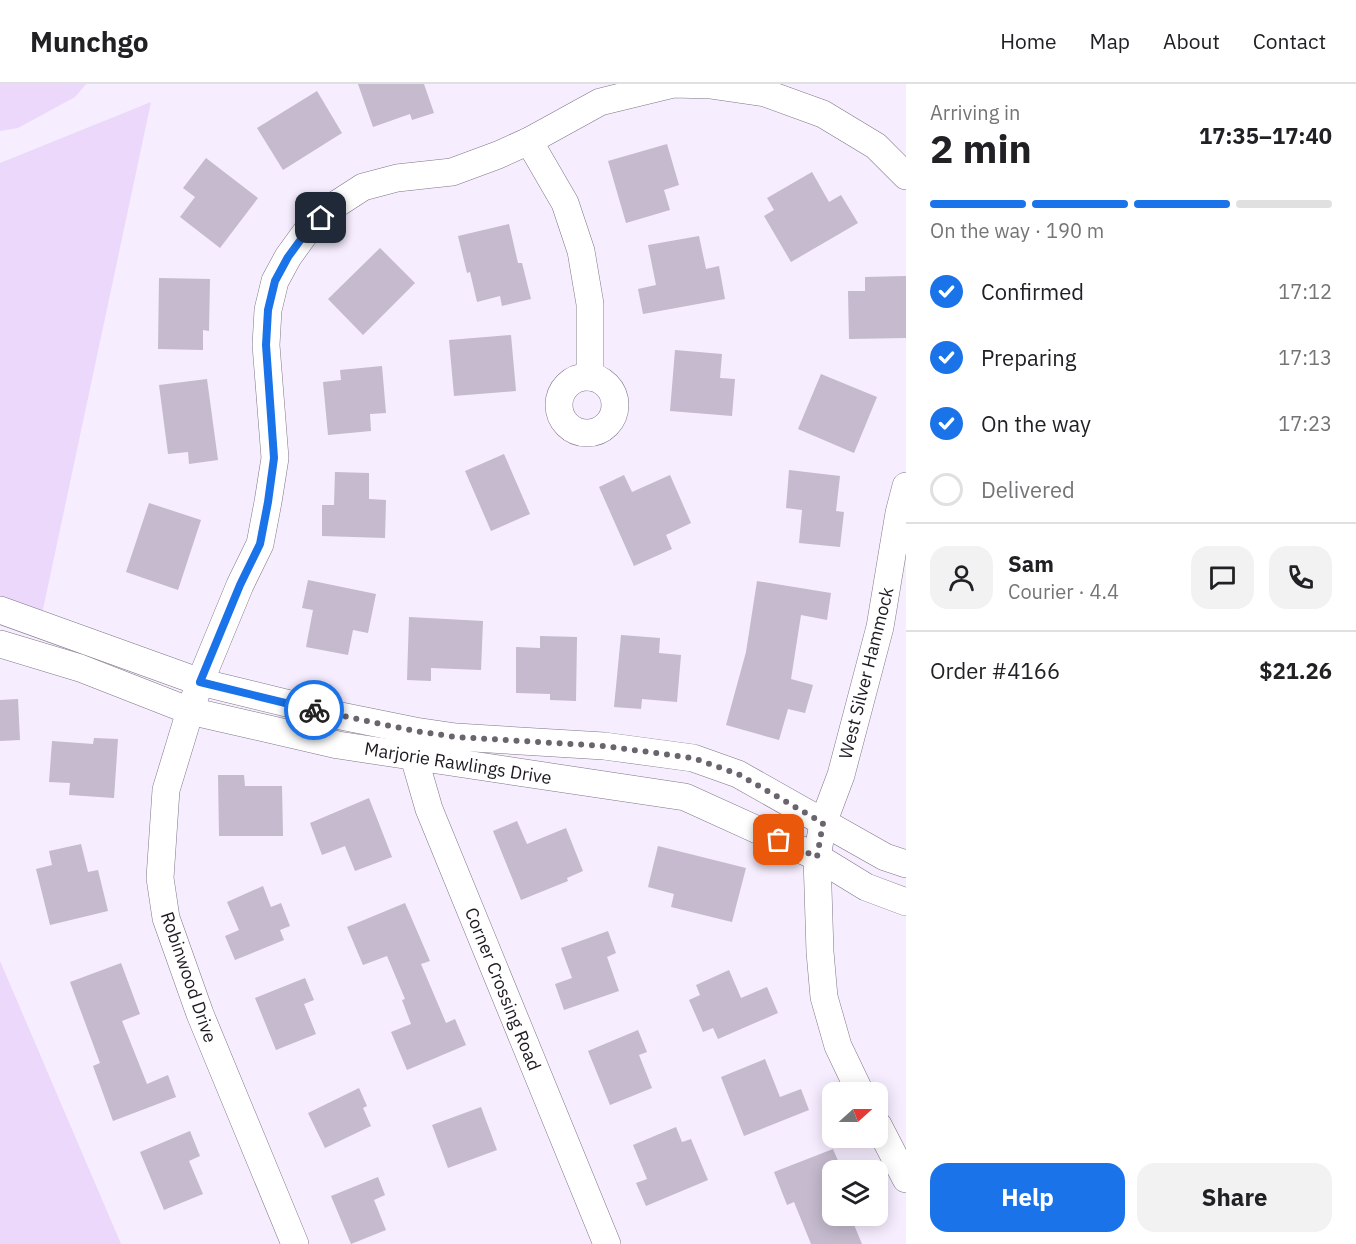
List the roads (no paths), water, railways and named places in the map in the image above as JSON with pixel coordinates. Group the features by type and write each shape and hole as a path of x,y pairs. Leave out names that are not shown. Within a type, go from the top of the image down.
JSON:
{"street":[{"name":"Robinwood Drive","path":"295,1244 200,1014 166,918 160,878 166,790 200,682 240,585 260,544 274,458 266,345 268,310 275,281 288,257 309,228 332,207 363,188 397,178 452,172 529,141 600,102 674,84 710,85 765,93 823,114 876,146 906,176"},
{"path":"529,141 565,203 581,251 590,304 590,377"},
{"name":"West Silver Hammock","path":"855,1082 838,1046 824,997 817,857 823,823 841,775 880,627 899,513 906,486"},
{"name":"Marjorie Rawlings Drive","path":"0,610 200,682 331,714 414,744 685,797 817,857 866,887 906,902"},
{"name":"Marjorie Rawlings Drive","path":"0,644 80,668 190,711 338,745 414,744 456,737 604,746 693,758 738,774 885,857 906,864"},
{"name":"Corner Crossing Road","path":"414,744 429,809 607,1244"},
{"path":"888,1144 906,1179"}]}
